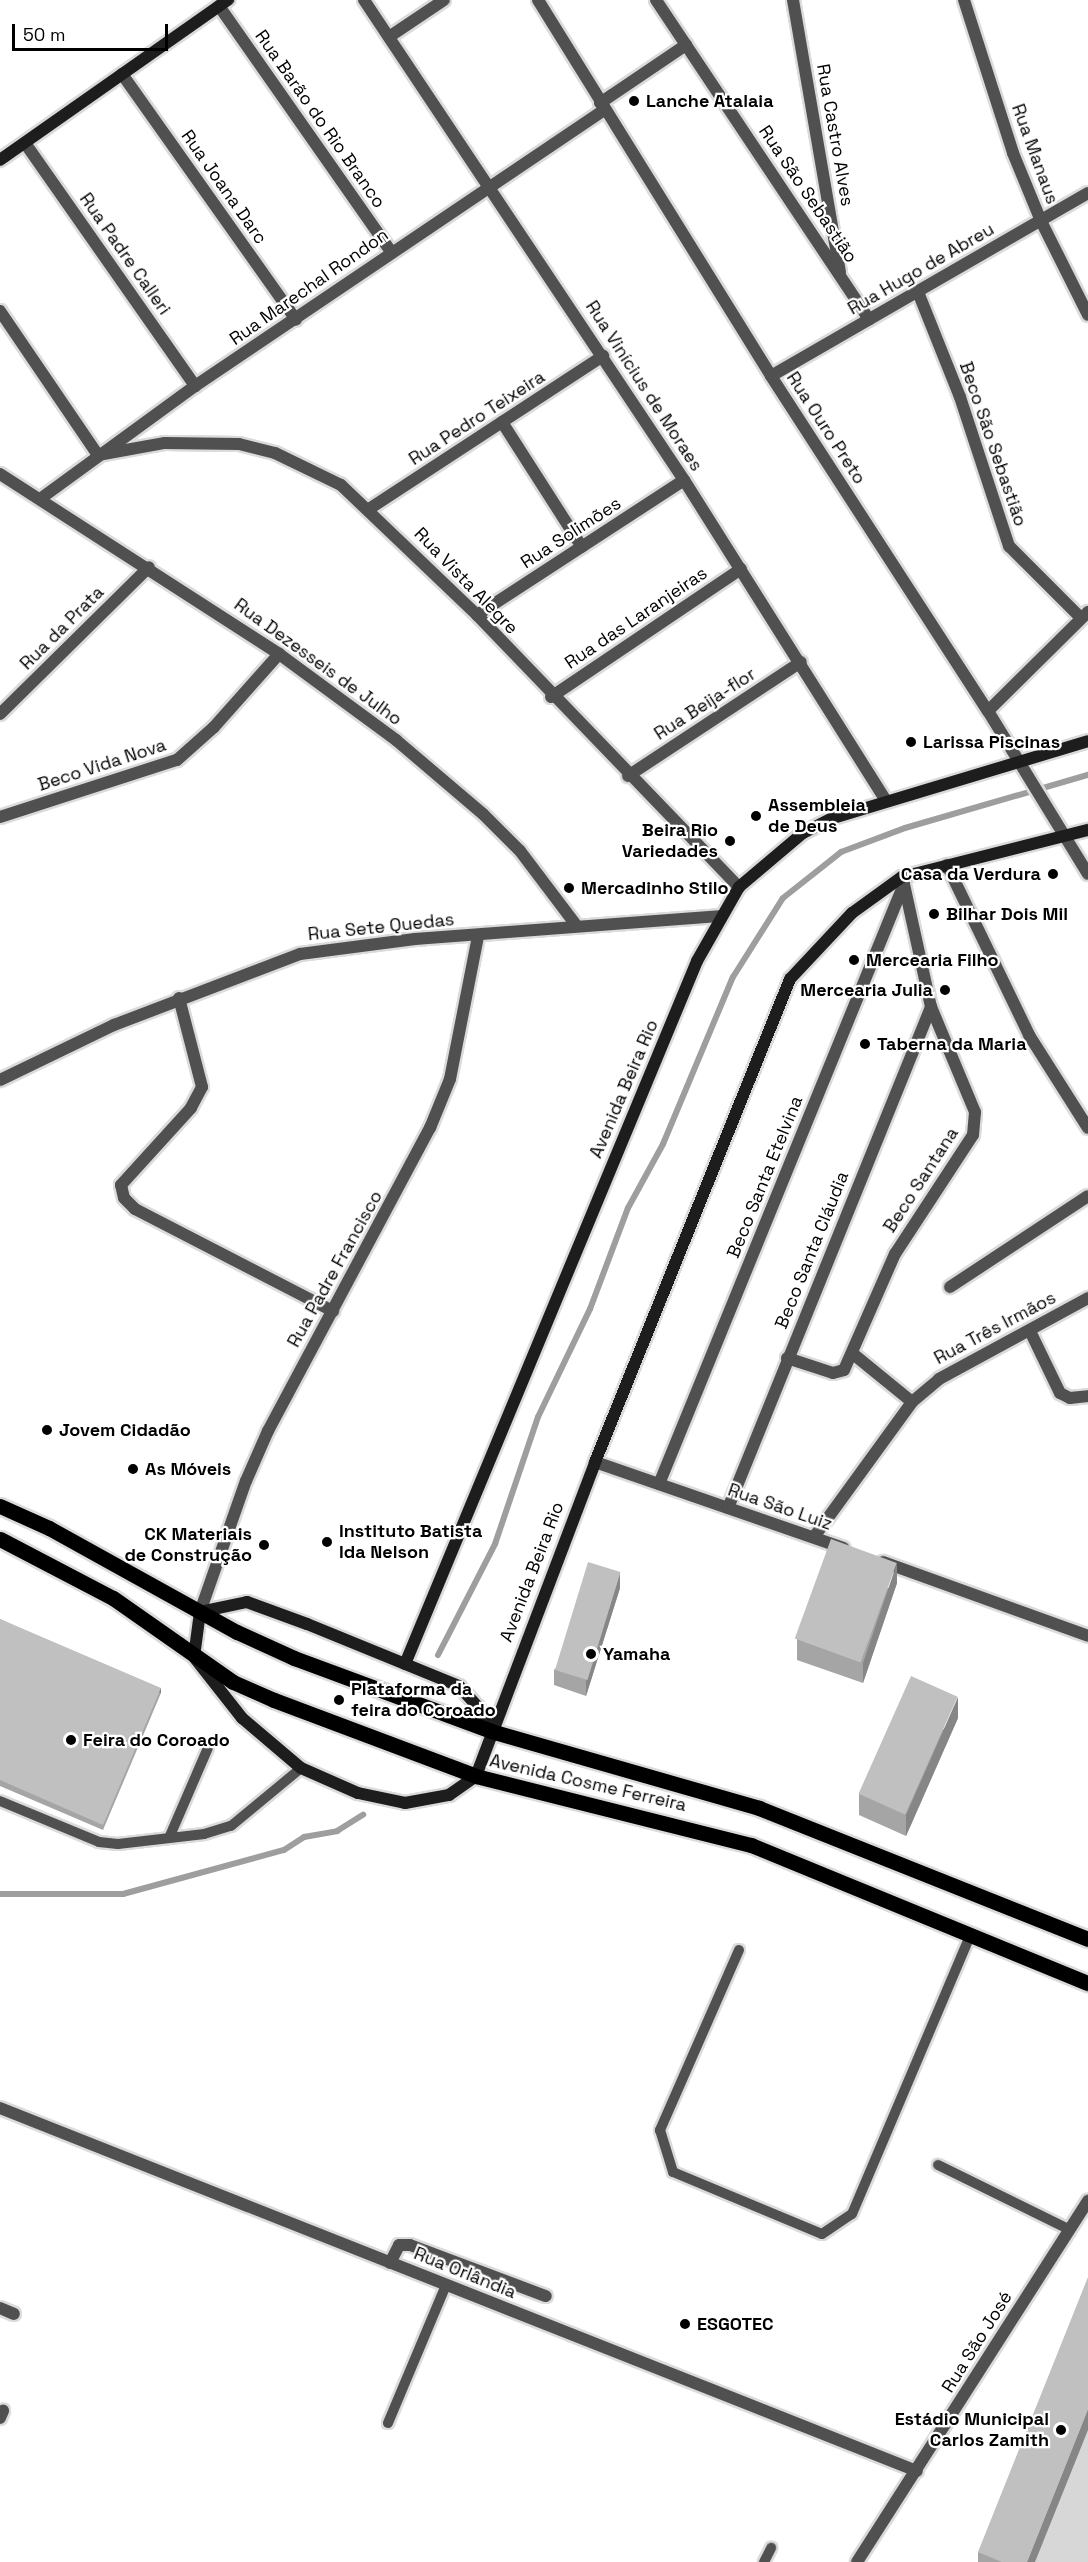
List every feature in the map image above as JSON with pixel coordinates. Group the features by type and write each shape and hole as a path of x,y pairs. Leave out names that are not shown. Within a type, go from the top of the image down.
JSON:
{"main road":[{"name":"Avenida Cosme Ferreira","path":"0,1506 49,1528 200,1612 294,1658 491,1731 759,1808 1088,1939"},
{"name":"Avenida Cosme Ferreira","path":"0,1539 113,1598 232,1682 274,1701 476,1776 751,1845 1088,1983"}],"street":[{"name":"Rua Vinícius de Moraes","path":"364,0 490,184 684,480 801,662 885,799"},
{"path":"389,37 444,0"},
{"name":"Rua Ouro Preto","path":"538,0 602,107 771,376 988,711 1088,874"},
{"name":"Rua São Sebastião","path":"656,0 869,319"},
{"name":"Rua Castro Alves","path":"793,0 841,276"},
{"name":"Rua Manaus","path":"964,0 1014,153 1041,221 1088,315"},
{"path":"0,160 223,3"},
{"name":"Rua Barão do Rio Branco","path":"223,3 391,252"},
{"name":"Rua Marechal Rondon","path":"40,499 195,386 296,320 602,107 686,45"},
{"name":"Rua Joana Darc","path":"122,74 296,320"},
{"name":"Rua Padre Calleri","path":"25,142 195,386"},
{"name":"Rua Hugo de Abreu","path":"771,376 1088,193"},
{"name":"Beco São Sebastião","path":"918,292 960,397 1009,546 1085,615"},
{"path":"0,311 98,455"},
{"name":"Rua Pedro Teixeira","path":"369,509 603,356"},
{"path":"502,423 582,547"},
{"name":"Rua Vista Alegre","path":"98,455 165,443 239,444 312,468 369,509 477,615 552,697 738,887"},
{"name":"Rua Dezesseis de Julho","path":"0,474 149,567 279,654 396,740 483,814 520,851 576,925"},
{"name":"Rua Solimões","path":"477,615 684,480"},
{"name":"Rua da Prata","path":"0,714 149,567"},
{"name":"Rua das Laranjeiras","path":"552,697 741,569"},
{"path":"988,711 1085,615"},
{"name":"Beco Vida Nova","path":"0,818 177,760 214,727 279,654"},
{"name":"Rua Beija-flor","path":"628,776 801,662"},
{"name":"Avenida Beira Rio","path":"405,1664 697,962 719,916 738,887 803,833 885,799 1088,741"},
{"name":"Avenida Beira Rio","path":"476,1776 491,1731 595,1462 783,993 815,948 870,899 903,881 947,865 1088,830"},
{"path":"947,865 1029,1035 1088,1128"},
{"name":"Beco Santana","path":"787,1358 833,1373 844,1370 900,1245 973,1135 975,1112 931,1007 903,881"},
{"name":"Beco Santa Etelvina","path":"659,1484 903,881"},
{"name":"Rua Sete Quedas","path":"0,1080 179,998 300,954 368,943 478,936 576,925 719,916"},
{"name":"Rua Padre Francisco","path":"200,1612 246,1481 333,1311 407,1176 450,1079 478,936"},
{"path":"179,998 202,1087 199,1098 121,1185 124,1198 135,1209 333,1311"},
{"name":"Beco Santa Cláudia","path":"728,1508 931,1007"},
{"path":"950,1287 1088,1196"},
{"name":"Rua Três Irmãos","path":"814,1537 912,1402 939,1378 1088,1298"},
{"path":"1030,1330 1060,1393 1070,1398 1088,1396"},
{"path":"852,1353 912,1402"},
{"name":"Rua São Luiz","path":"595,1462 814,1537 1088,1636"},
{"path":"476,1776 449,1795 405,1803 358,1793 301,1768 248,1724 194,1657 200,1612 247,1602 459,1686 478,1707 491,1731"},
{"name":"Rua Orlândia","path":"0,2108 917,2471"},
{"name":"Rua São José","path":"857,2562 1088,2201"},
{"path":"390,2263 399,2245 410,2245 546,2296"},
{"path":"0,2308 14,2314"}],"lane":[{"path":"169,1838 208,1748"},
{"path":"0,1801 99,1842 118,1844 169,1838 231,1826 301,1768"},
{"path":"739,1950 660,2130 673,2172 822,2234 852,2214 971,1934"},
{"path":"938,2165 1070,2230"},
{"path":"388,2423 446,2285"},
{"path":"764,2562 771,2548"}],"shaded area":[{"name":"Estádio Municipal Carlos Zamith","path":"1088,2298 1088,2562 982,2562"}],"building":[{"path":"831,1539 897,1563 861,1663 795,1639"},
{"path":"588,1562 621,1572 587,1680 555,1670"},
{"name":"Feira do Coroado","path":"0,1619 161,1688 103,1825 0,1780"},
{"path":"911,1676 958,1697 905,1815 859,1794"},
{"name":"Estádio Municipal Carlos Zamith","path":"1088,2277 1088,2409 1027,2562 1002,2562 978,2552"}],"waterway":[{"path":"438,1655 495,1544 538,1417 590,1309 628,1208 663,1144 733,977 783,898 841,852 905,828 1088,775"},
{"path":"0,1894 123,1894 284,1850 304,1837 337,1831 363,1815"}],"place":[{"name":"Lanche Atalaia","path":"634,101"},
{"name":"Larissa Piscinas","path":"911,742"},
{"name":"Assembleia de Deus","path":"756,816"},
{"name":"Beira Rio Variedades","path":"730,841"},
{"name":"Casa da Verdura","path":"1053,874"},
{"name":"Mercadinho Stilo","path":"569,888"},
{"name":"Bilhar Dois Mil","path":"934,914"},
{"name":"Mercearia Filho","path":"854,960"},
{"name":"Mercearia Julia","path":"945,990"},
{"name":"Taberna da Maria","path":"865,1044"},
{"name":"Jovem Cidadão","path":"47,1430"},
{"name":"As Móveis","path":"133,1469"},
{"name":"Instituto Batista Ida Nelson","path":"327,1542"},
{"name":"CK Materiais de Construção","path":"264,1545"},
{"name":"Yamaha","path":"591,1654"},
{"name":"Plataforma da feira do Coroado","path":"339,1700"},
{"name":"Feira do Coroado","path":"71,1740"},
{"name":"ESGOTEC","path":"685,2324"},
{"name":"Estádio Municipal Carlos Zamith","path":"1061,2430"}]}
